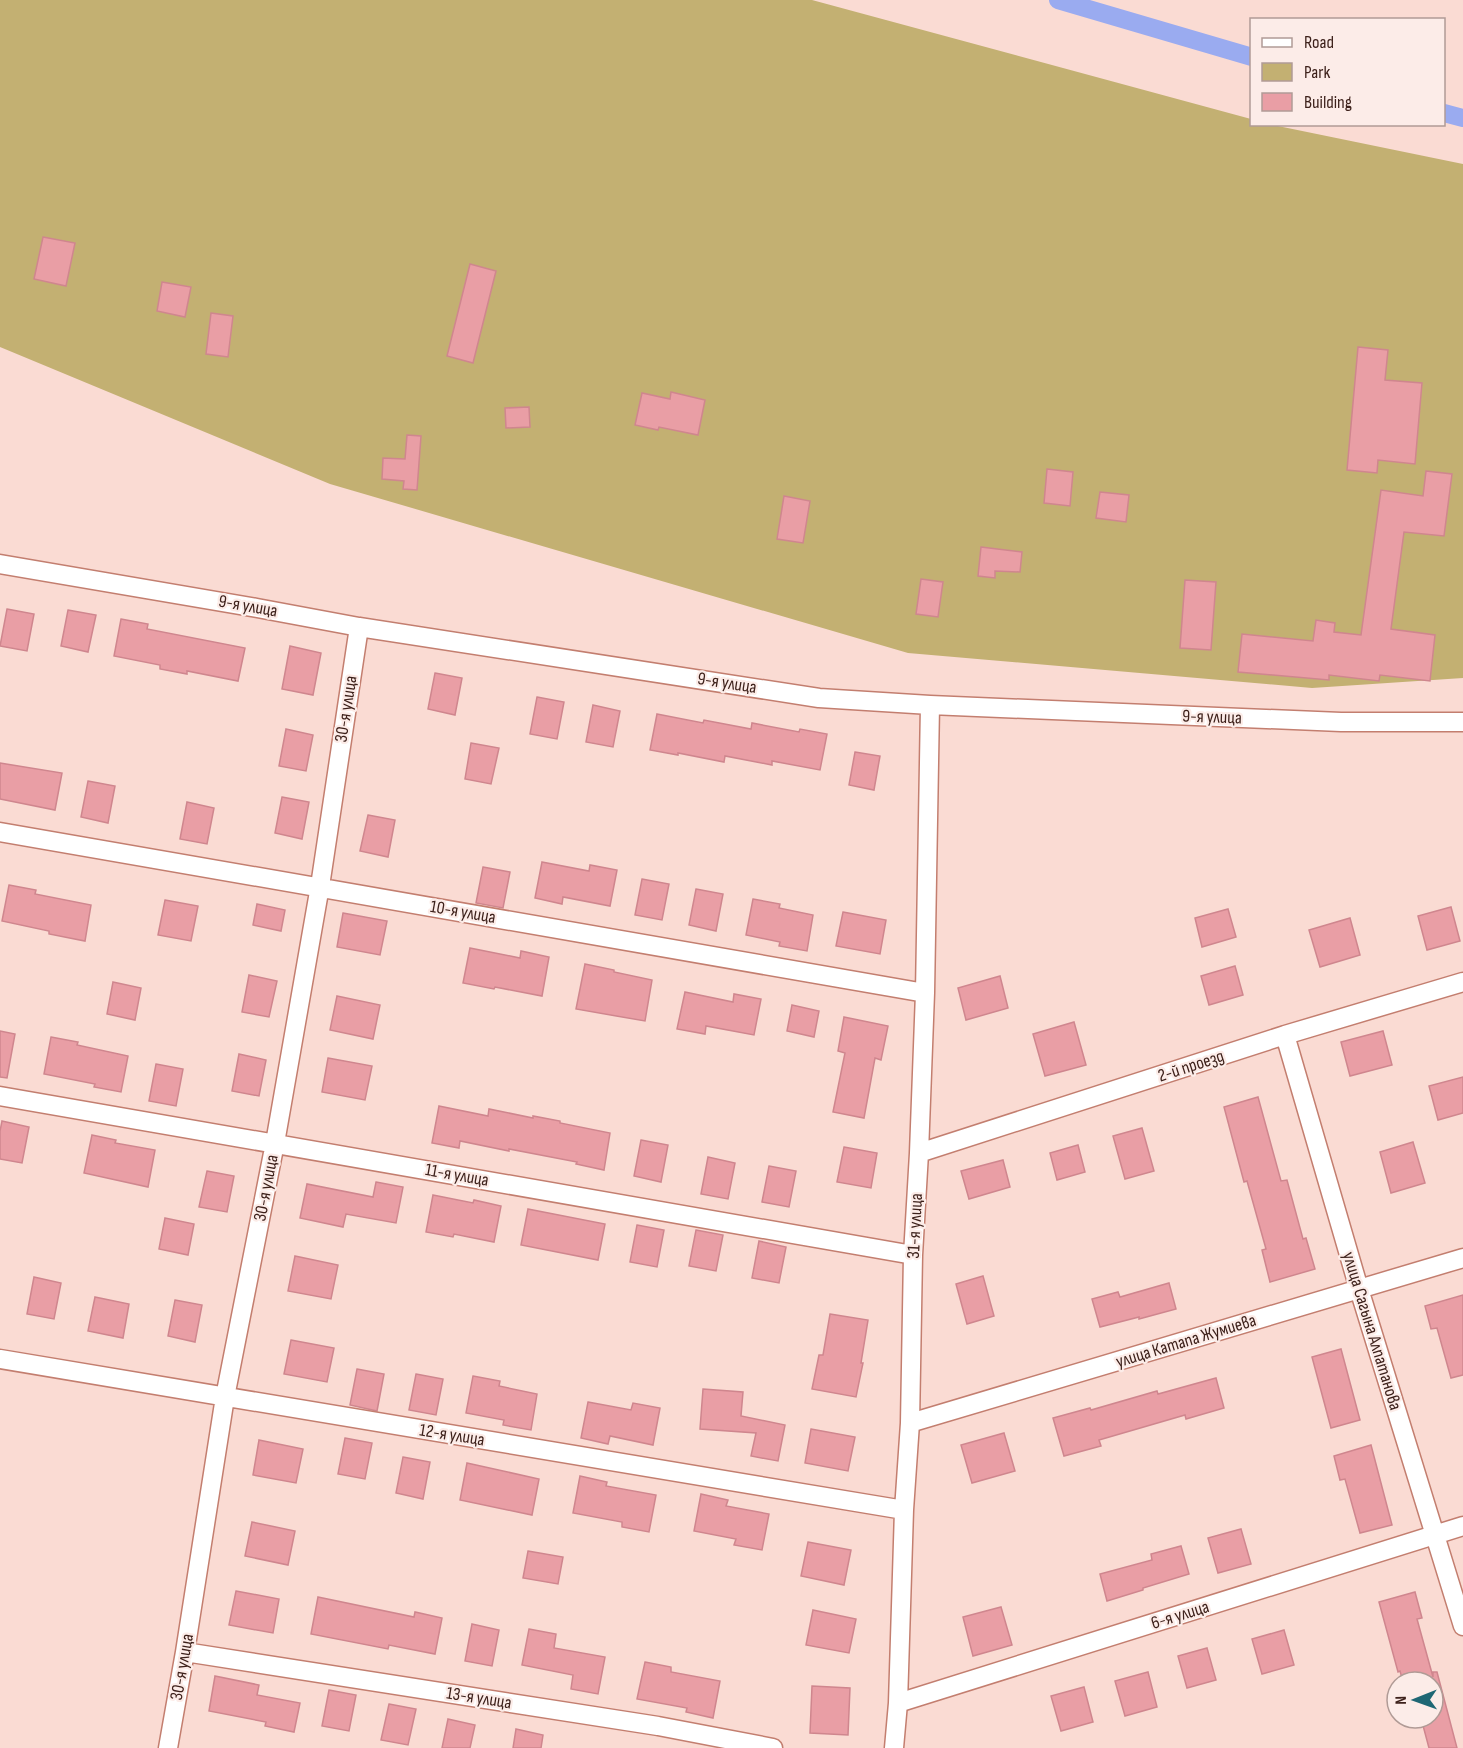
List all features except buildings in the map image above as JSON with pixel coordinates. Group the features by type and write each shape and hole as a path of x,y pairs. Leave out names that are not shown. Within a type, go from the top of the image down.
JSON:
{"street":[{"name":"9-я улица","path":"0,564 358,627 819,698 930,705 1341,722 1463,722"},
{"name":"30-я улица","path":"168,1748 225,1397 275,1143 320,886 358,627"},
{"name":"31-я улица","path":"894,1748 898,1703 913,1255 925,993 930,705"},
{"name":"10-я улица","path":"0,832 925,993"},
{"name":"2-й проезд","path":"919,1153 1285,1035 1463,982"},
{"name":"улица Сагына Алпатанова","path":"1285,1035 1359,1289 1463,1626"},
{"name":"11-я улица","path":"0,1096 913,1255"},
{"name":"улица Катапа Жумиева","path":"909,1423 1463,1258"},
{"name":"12-я улица","path":"0,1359 904,1510"},
{"name":"6-я улица","path":"898,1703 1463,1526"},
{"name":"13-я улица","path":"185,1652 646,1724 773,1748"}],"green space":[{"path":"0,0 812,0 1250,119 1250,126 1278,126 1463,164 1463,678 1312,688 908,653 330,484 0,347"}],"waterway":[{"path":"1058,0 1250,56"},
{"path":"1445,113 1463,118"}]}
